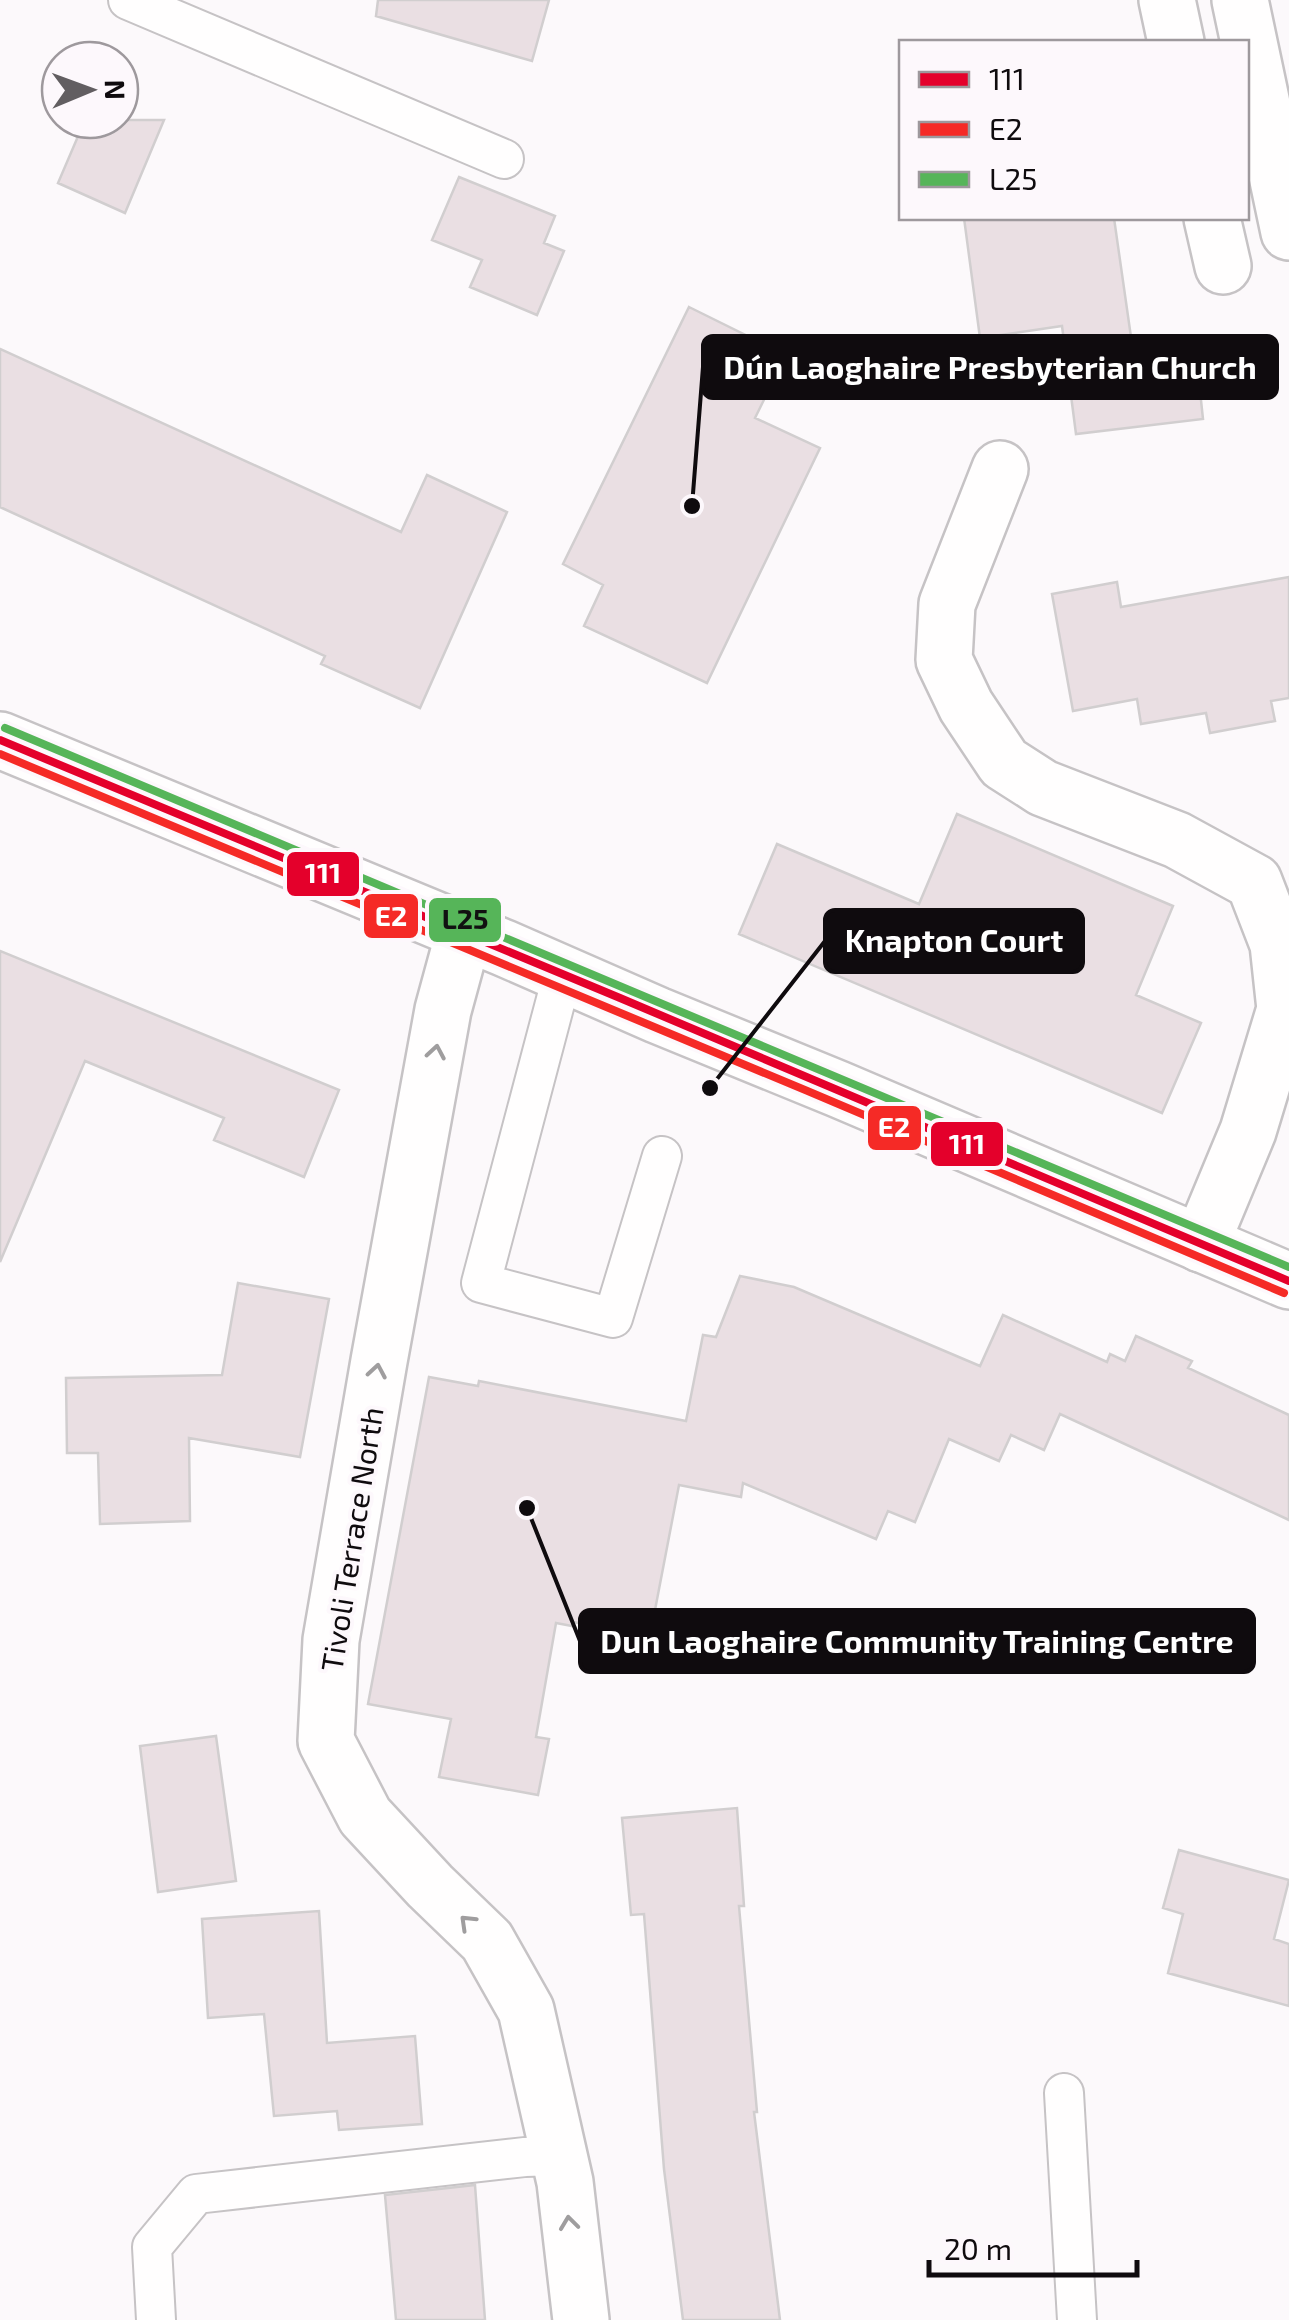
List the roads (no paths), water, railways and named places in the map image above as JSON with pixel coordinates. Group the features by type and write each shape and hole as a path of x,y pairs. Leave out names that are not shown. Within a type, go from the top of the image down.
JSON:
{"street":[{"path":"1168,0 1176,40"},
{"path":"1240,0 1248,40"},
{"path":"1249,43 1289,232"},
{"path":"1000,469 946,604 944,660 966,706 1004,764 1042,788 1177,840 1254,882 1278,944 1286,1009 1248,1131 1201,1244"},
{"path":"0,740 563,973 1289,1281"},
{"name":"Tivoli Terrace North","path":"464,933 443,1010 366,1435 332,1640 326,1741 365,1816 488,1941 526,2010 565,2182 580,2320"}],"lane":[{"path":"128,0 504,158"},
{"path":"563,973 480,1283 614,1318 662,1156"},
{"path":"1064,2092 1078,2320"},
{"path":"156,2320 152,2247 196,2194 558,2156"}],"place":[{"name":"Dún Laoghaire Presbyterian Church","path":"692,506"},
{"name":"Knapton Court","path":"710,1088"},
{"name":"Dun Laoghaire Community Training Centre","path":"527,1508"}]}
